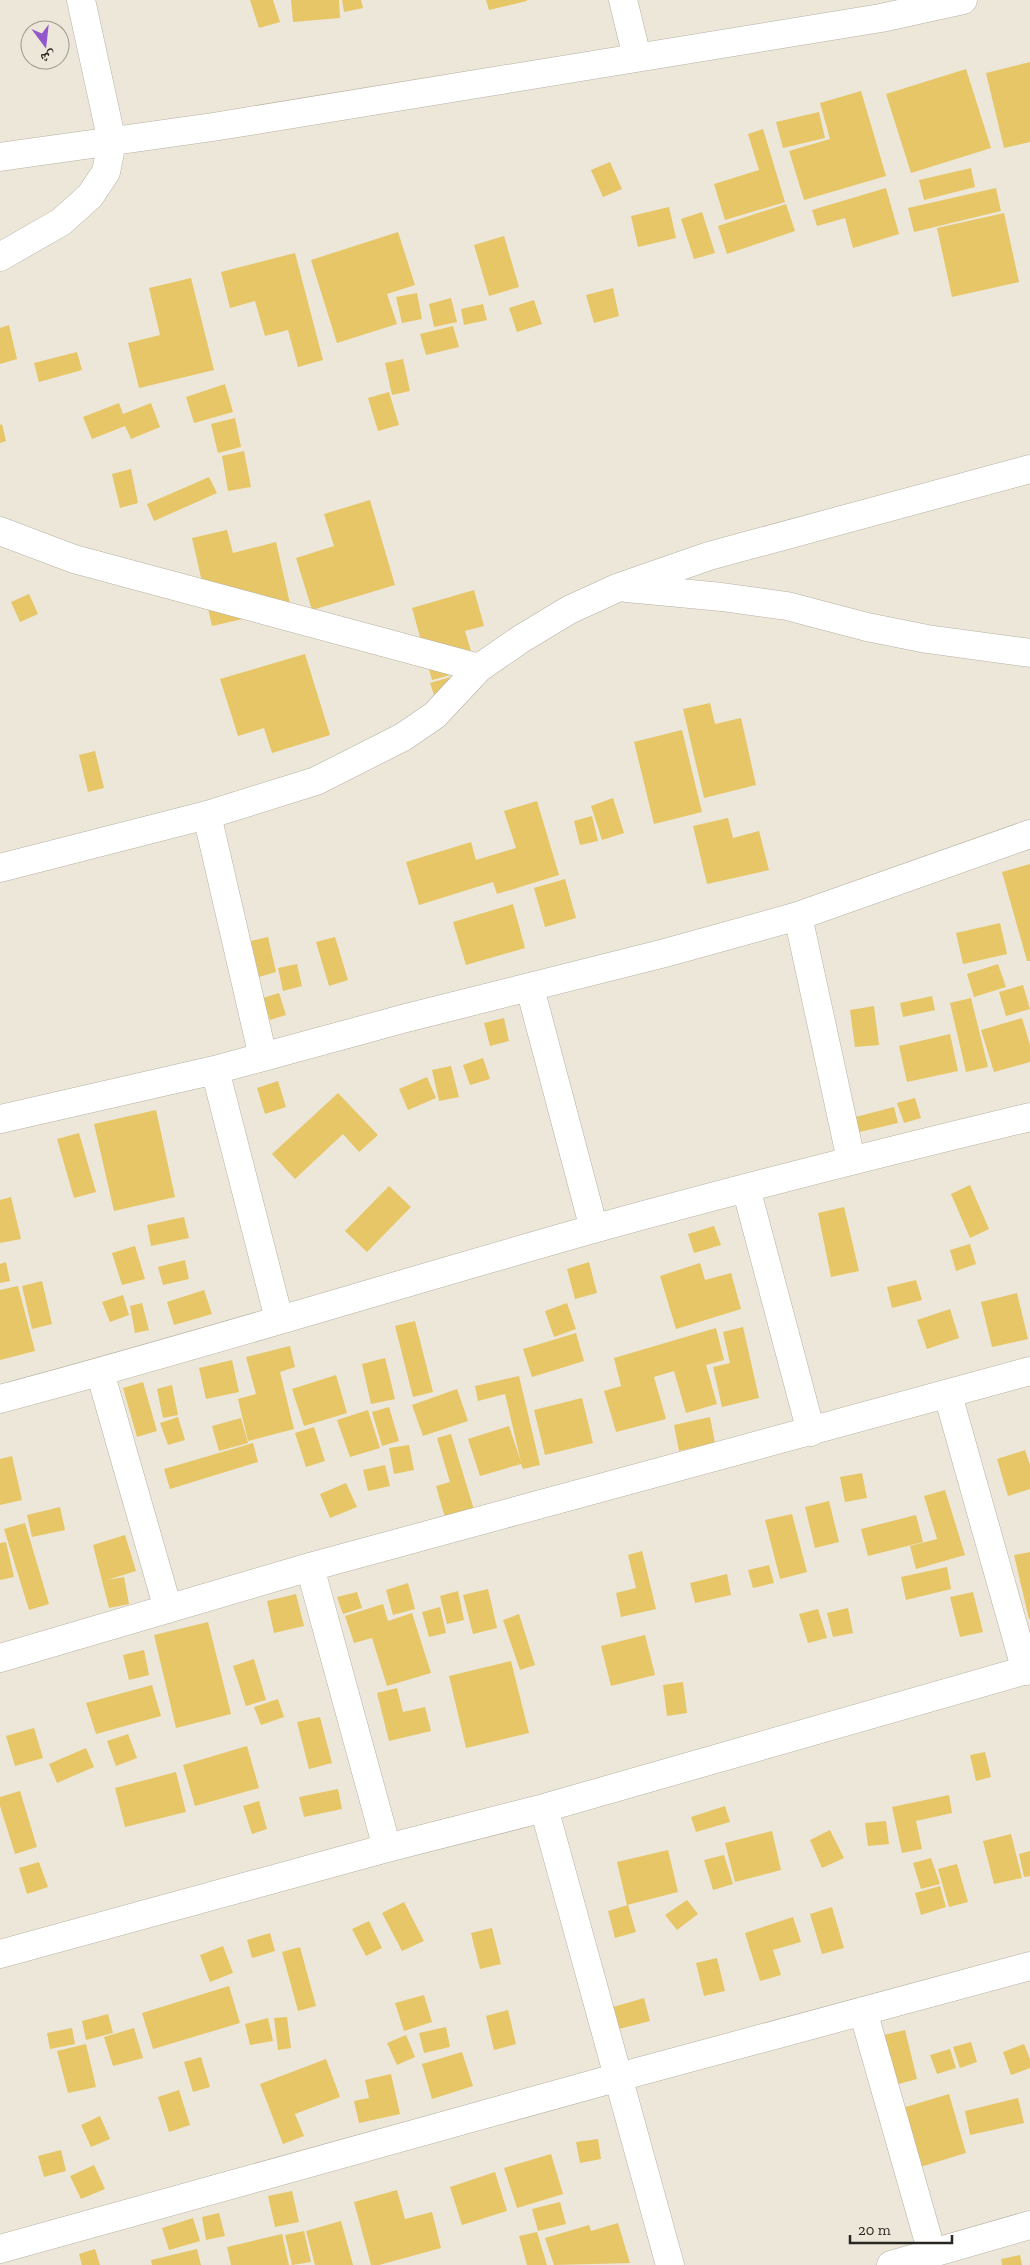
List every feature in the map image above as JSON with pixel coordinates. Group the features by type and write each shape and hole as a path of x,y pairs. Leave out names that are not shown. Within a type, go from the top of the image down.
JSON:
{"street":[{"path":"0,257 61,222 90,196 106,172 112,142 81,0"},
{"path":"623,0 638,57"},
{"path":"0,157 112,142 881,18 964,0"},
{"path":"0,868 207,815 316,781 404,737 434,715 479,668 521,639 569,610 617,588 709,556 1030,469"},
{"path":"0,532 74,559 479,668"},
{"path":"617,588 722,597 787,606 867,627 927,639 1030,653"},
{"path":"207,815 263,1057"},
{"path":"0,1119 215,1070 798,916 1030,834"},
{"path":"798,916 851,1160"},
{"path":"530,988 594,1229"},
{"path":"215,1070 279,1320"},
{"path":"0,1399 100,1372 594,1229 851,1160 1030,1117"},
{"path":"746,1188 811,1432"},
{"path":"0,1658 310,1567 948,1395 1030,1371"},
{"path":"100,1372 168,1609"},
{"path":"0,1954 387,1848 544,1808 1028,1670 948,1395"},
{"path":"310,1567 387,1848"},
{"path":"544,1808 670,2265"},
{"path":"0,2249 619,2077 1030,1966"},
{"path":"862,2011 932,2253"},
{"path":"891,2265 1030,2225"}],"building":[{"path":"250,0 273,0 280,22 259,28"},
{"path":"291,0 339,0 340,18 293,22"},
{"path":"342,0 361,0 363,8 344,12"},
{"path":"486,0 527,0 527,1 489,10"},
{"path":"1030,62 1030,142 1004,148 986,73"},
{"path":"966,69 991,148 911,173 886,94"},
{"path":"861,91 886,176 804,200 789,151 830,139 820,103"},
{"path":"819,112 825,138 783,148 776,122"},
{"path":"763,129 785,202 725,220 714,184 759,170 748,134"},
{"path":"610,162 622,189 603,197 591,170"},
{"path":"971,168 975,187 924,200 919,180"},
{"path":"886,188 899,234 853,248 845,218 817,226 812,210"},
{"path":"996,188 1001,211 914,232 908,208"},
{"path":"786,204 795,231 727,254 718,226"},
{"path":"669,207 676,238 638,247 631,216"},
{"path":"702,212 715,253 694,259 681,219"},
{"path":"1004,213 1019,282 952,297 937,228"},
{"path":"398,232 415,285 387,294 397,324 337,343 311,260"},
{"path":"504,236 519,287 489,296 474,245"},
{"path":"295,253 323,360 298,367 288,330 265,336 255,301 230,308 221,272"},
{"path":"191,278 214,370 139,388 128,343 160,335 149,288"},
{"path":"613,288 619,316 594,323 586,295"},
{"path":"417,293 422,319 402,323 396,297"},
{"path":"451,298 457,322 434,327 429,304"},
{"path":"534,300 542,324 517,332 509,308"},
{"path":"483,304 487,320 464,325 461,309"},
{"path":"9,325 17,359 0,364 0,328"},
{"path":"453,326 459,347 426,355 420,334"},
{"path":"77,352 82,370 39,382 34,363"},
{"path":"403,359 410,391 392,395 385,363"},
{"path":"225,384 233,412 194,423 186,397"},
{"path":"389,392 399,425 378,431 368,398"},
{"path":"119,403 123,414 151,403 160,427 131,439 125,426 92,439 83,417"},
{"path":"235,418 241,447 218,453 211,424"},
{"path":"2,424 6,441 0,443 0,425"},
{"path":"244,451 251,487 228,491 222,456"},
{"path":"131,469 138,503 120,508 112,474"},
{"path":"209,477 217,493 154,521 147,504"},
{"path":"370,500 395,585 312,610 296,558 334,546 324,514"},
{"path":"227,530 233,553 276,542 291,608 212,626 192,538"},
{"path":"474,590 484,626 465,631 476,668 432,680 412,608"},
{"path":"29,594 38,614 20,622 11,602"},
{"path":"305,654 330,735 272,753 264,728 238,736 220,679"},
{"path":"468,672 436,701 430,683"},
{"path":"710,703 715,724 741,718 756,785 704,798 683,709"},
{"path":"682,730 702,812 654,824 634,742"},
{"path":"95,751 104,788 88,792 79,755"},
{"path":"613,798 624,833 602,840 591,806"},
{"path":"537,801 559,875 497,894 493,882 419,905 406,862 471,842 476,860 516,848 504,811"},
{"path":"592,816 598,841 580,845 574,821"},
{"path":"728,818 733,838 759,831 769,870 707,884 693,826"},
{"path":"1030,864 1030,961 1027,961 1002,872"},
{"path":"565,879 576,918 545,927 534,888"},
{"path":"513,904 525,948 466,965 453,922"},
{"path":"1000,923 1007,954 963,964 956,933"},
{"path":"268,937 276,972 259,977 251,941"},
{"path":"335,937 348,980 329,986 316,942"},
{"path":"297,964 302,986 283,991 278,968"},
{"path":"998,964 1006,987 974,997 967,974"},
{"path":"1023,985 1030,1009 1006,1016 999,992"},
{"path":"279,993 286,1015 270,1020 263,998"},
{"path":"932,996 935,1010 903,1017 900,1003"},
{"path":"971,998 988,1067 966,1072 950,1003"},
{"path":"874,1006 879,1045 855,1047 850,1010"},
{"path":"504,1018 509,1041 490,1046 484,1023"},
{"path":"1022,1018 1030,1045 1030,1062 994,1072 981,1030"},
{"path":"950,1034 958,1071 907,1082 899,1046"},
{"path":"483,1058 490,1079 470,1085 463,1065"},
{"path":"451,1066 459,1097 439,1101 432,1070"},
{"path":"427,1077 436,1098 408,1110 399,1089"},
{"path":"278,1081 286,1107 265,1114 257,1088"},
{"path":"338,1093 378,1135 359,1152 343,1134 295,1179 272,1154"},
{"path":"915,1098 921,1118 904,1123 897,1103"},
{"path":"894,1107 898,1123 847,1135 844,1120"},
{"path":"156,1110 175,1197 114,1211 94,1124"},
{"path":"79,1133 96,1192 74,1198 57,1139"},
{"path":"970,1185 989,1229 970,1238 951,1194"},
{"path":"389,1186 411,1207 367,1252 345,1231"},
{"path":"11,1197 21,1239 0,1243 0,1200"},
{"path":"844,1207 859,1271 831,1277 818,1213"},
{"path":"184,1217 189,1238 151,1246 147,1225"},
{"path":"714,1226 721,1245 694,1253 688,1234"},
{"path":"970,1244 976,1264 956,1271 950,1250"},
{"path":"135,1246 145,1279 122,1285 112,1253"},
{"path":"185,1260 189,1279 163,1285 158,1267"},
{"path":"6,1262 10,1281 0,1283 0,1264"},
{"path":"589,1262 597,1293 575,1299 567,1269"},
{"path":"700,1263 705,1280 731,1273 741,1309 676,1329 660,1276"},
{"path":"916,1280 922,1300 892,1308 887,1287"},
{"path":"42,1281 52,1324 32,1329 22,1286"},
{"path":"18,1286 35,1351 0,1360 0,1290"},
{"path":"204,1290 212,1314 174,1325 167,1302"},
{"path":"1017,1293 1028,1339 992,1347 981,1302"},
{"path":"123,1295 129,1315 110,1322 102,1302"},
{"path":"142,1303 149,1330 135,1333 130,1306"},
{"path":"567,1303 576,1329 554,1337 545,1311"},
{"path":"950,1309 959,1338 927,1349 917,1320"},
{"path":"415,1321 433,1392 413,1397 395,1326"},
{"path":"743,1327 759,1398 722,1407 713,1367 730,1363 723,1332"},
{"path":"716,1328 724,1360 706,1365 717,1404 686,1413 674,1371 654,1377 666,1419 616,1432 604,1391 621,1386 614,1358"},
{"path":"576,1333 584,1361 532,1377 523,1349"},
{"path":"290,1346 295,1367 280,1372 294,1429 248,1441 238,1399 256,1394 246,1357"},
{"path":"385,1358 395,1399 371,1404 362,1364"},
{"path":"232,1360 239,1392 206,1399 199,1368"},
{"path":"336,1375 347,1413 304,1426 292,1389"},
{"path":"519,1376 540,1465 523,1469 521,1464 480,1476 468,1439 509,1426 521,1462 505,1394 478,1401 475,1386"},
{"path":"143,1382 157,1431 137,1437 123,1388"},
{"path":"172,1385 178,1415 163,1418 157,1389"},
{"path":"457,1389 468,1421 423,1436 412,1405"},
{"path":"582,1398 593,1443 545,1455 534,1410"},
{"path":"389,1407 399,1441 382,1446 372,1412"},
{"path":"368,1410 380,1448 350,1457 337,1420"},
{"path":"178,1417 185,1440 168,1445 160,1423"},
{"path":"710,1417 715,1443 679,1451 674,1425"},
{"path":"241,1418 248,1443 219,1451 212,1426"},
{"path":"314,1427 325,1461 306,1467 295,1433"},
{"path":"451,1434 475,1513 446,1521 436,1486 450,1482 437,1438"},
{"path":"253,1443 258,1462 170,1489 164,1469"},
{"path":"409,1445 414,1470 394,1474 389,1448"},
{"path":"1025,1450 1030,1465 1030,1489 1008,1496 997,1459"},
{"path":"12,1456 22,1500 0,1505 0,1459"},
{"path":"385,1465 390,1486 368,1491 363,1470"},
{"path":"862,1473 867,1498 845,1502 840,1477"},
{"path":"346,1483 357,1507 330,1518 320,1494"},
{"path":"945,1490 965,1555 916,1569 910,1546 937,1539 924,1496"},
{"path":"829,1501 839,1542 815,1548 805,1507"},
{"path":"60,1507 65,1530 32,1537 27,1515"},
{"path":"792,1514 807,1572 780,1579 765,1520"},
{"path":"916,1515 923,1542 868,1556 861,1529"},
{"path":"25,1523 49,1604 29,1610 4,1529"},
{"path":"125,1535 136,1571 107,1580 124,1577 129,1604 109,1608 93,1545"},
{"path":"6,1542 14,1577 0,1580 0,1543"},
{"path":"642,1551 656,1609 621,1617 616,1593 636,1588 628,1555"},
{"path":"1030,1552 1030,1619 1029,1619 1014,1555"},
{"path":"769,1565 774,1583 753,1588 748,1570"},
{"path":"947,1567 951,1589 906,1600 901,1577"},
{"path":"727,1574 731,1595 695,1603 690,1583"},
{"path":"408,1583 415,1609 393,1615 386,1590"},
{"path":"488,1589 497,1628 473,1634 463,1595"},
{"path":"458,1591 464,1620 447,1624 440,1596"},
{"path":"357,1592 362,1608 343,1614 337,1597"},
{"path":"973,1592 983,1632 960,1637 950,1597"},
{"path":"296,1594 304,1626 274,1633 267,1601"},
{"path":"383,1604 388,1621 412,1613 431,1673 387,1686 372,1638 354,1643 345,1616"},
{"path":"440,1607 446,1633 429,1637 422,1612"},
{"path":"848,1608 853,1633 833,1637 827,1613"},
{"path":"818,1609 827,1638 808,1643 799,1614"},
{"path":"519,1614 535,1665 520,1670 503,1620"},
{"path":"208,1622 231,1714 176,1728 154,1635"},
{"path":"645,1635 655,1675 611,1686 601,1646"},
{"path":"144,1650 149,1675 129,1680 123,1655"},
{"path":"254,1659 266,1700 246,1706 233,1666"},
{"path":"511,1661 529,1733 466,1748 449,1676"},
{"path":"683,1682 687,1713 667,1716 663,1685"},
{"path":"152,1685 161,1716 96,1734 86,1703"},
{"path":"397,1688 403,1712 425,1707 431,1731 389,1741 377,1693"},
{"path":"278,1699 284,1717 261,1725 254,1707"},
{"path":"320,1717 332,1763 309,1769 297,1722"},
{"path":"34,1728 43,1758 15,1766 6,1736"},
{"path":"128,1734 137,1758 116,1766 107,1741"},
{"path":"247,1746 259,1788 195,1806 183,1765"},
{"path":"86,1748 94,1767 57,1783 49,1764"},
{"path":"985,1752 991,1777 976,1781 970,1755"},
{"path":"176,1772 186,1812 125,1827 115,1788"},
{"path":"338,1789 342,1809 304,1817 299,1797"},
{"path":"20,1791 37,1847 15,1854 0,1806 0,1797"},
{"path":"949,1795 952,1813 916,1821 922,1849 902,1853 892,1807"},
{"path":"259,1801 267,1829 252,1834 243,1806"},
{"path":"725,1806 730,1822 696,1832 691,1817"},
{"path":"886,1821 889,1844 868,1846 865,1823"},
{"path":"830,1830 844,1858 822,1868 810,1840"},
{"path":"772,1831 781,1870 735,1882 725,1843"},
{"path":"1011,1834 1022,1878 994,1884 983,1841"},
{"path":"668,1850 678,1892 627,1905 617,1862"},
{"path":"1030,1851 1030,1876 1024,1877 1019,1854"},
{"path":"724,1855 733,1884 713,1890 704,1860"},
{"path":"931,1858 940,1884 921,1889 913,1863"},
{"path":"39,1862 48,1887 27,1894 19,1868"},
{"path":"957,1864 968,1902 949,1907 938,1869"},
{"path":"940,1886 946,1907 921,1915 915,1893"},
{"path":"687,1900 698,1914 677,1930 665,1915"},
{"path":"404,1902 424,1941 402,1951 382,1913"},
{"path":"628,1905 636,1932 615,1938 608,1911"},
{"path":"832,1907 844,1948 822,1954 810,1914"},
{"path":"793,1917 801,1942 773,1950 781,1975 760,1981 745,1933"},
{"path":"369,1921 382,1948 366,1956 352,1929"},
{"path":"492,1928 501,1964 480,1969 471,1933"},
{"path":"270,1933 275,1951 252,1958 247,1940"},
{"path":"223,1946 233,1973 210,1982 200,1955"},
{"path":"300,1947 316,2006 298,2011 282,1952"},
{"path":"717,1958 725,1991 704,1996 696,1963"},
{"path":"229,1986 240,2023 153,2049 142,2013"},
{"path":"424,1995 432,2022 404,2031 395,2003"},
{"path":"644,1998 650,2021 619,2029 613,2007"},
{"path":"508,2010 516,2044 494,2050 486,2016"},
{"path":"108,2014 113,2033 86,2040 82,2021"},
{"path":"287,2017 291,2048 278,2050 274,2018"},
{"path":"268,2018 273,2041 250,2045 245,2024"},
{"path":"446,2027 450,2047 424,2053 419,2033"},
{"path":"72,2028 75,2044 50,2049 47,2033"},
{"path":"134,2028 143,2058 113,2066 104,2037"},
{"path":"905,2030 917,2079 895,2085 884,2035"},
{"path":"406,2035 415,2057 397,2065 387,2043"},
{"path":"971,2042 977,2062 960,2068 953,2047"},
{"path":"86,2044 96,2087 68,2093 57,2051"},
{"path":"1024,2044 1030,2059 1030,2068 1011,2075 1003,2052"},
{"path":"950,2049 956,2068 937,2074 930,2055"},
{"path":"462,2052 473,2086 432,2099 422,2064"},
{"path":"201,2057 210,2087 193,2092 184,2062"},
{"path":"326,2059 340,2097 295,2114 304,2136 283,2144 260,2084"},
{"path":"391,2074 400,2114 359,2123 354,2101 369,2098 365,2080"},
{"path":"179,2090 190,2125 169,2132 158,2097"},
{"path":"949,2094 966,2153 920,2167 902,2108"},
{"path":"1018,2098 1024,2123 970,2135 965,2111"},
{"path":"100,2116 110,2139 91,2147 81,2125"},
{"path":"598,2139 601,2159 580,2163 576,2142"},
{"path":"61,2150 66,2171 44,2177 38,2156"},
{"path":"551,2154 563,2194 517,2208 504,2168"},
{"path":"94,2165 105,2189 81,2199 70,2176"},
{"path":"495,2172 507,2211 462,2225 450,2187"},
{"path":"397,2190 405,2219 432,2212 441,2248 379,2265 371,2265 354,2202"},
{"path":"292,2191 299,2222 275,2227 268,2196"},
{"path":"560,2202 566,2224 538,2231 532,2209"},
{"path":"219,2213 225,2236 206,2240 202,2217"},
{"path":"193,2218 200,2241 169,2250 162,2228"},
{"path":"341,2221 353,2265 315,2265 306,2231"},
{"path":"618,2223 630,2263 554,2265 545,2238 589,2225 591,2231"},
{"path":"304,2231 311,2262 292,2265 285,2235"},
{"path":"537,2232 547,2265 527,2265 519,2236"},
{"path":"282,2234 289,2265 231,2265 227,2247"},
{"path":"95,2249 100,2265 82,2265 79,2254"},
{"path":"197,2249 201,2265 152,2265 151,2260"},
{"path":"1020,2255 1022,2265 1002,2265 1001,2259"}]}
